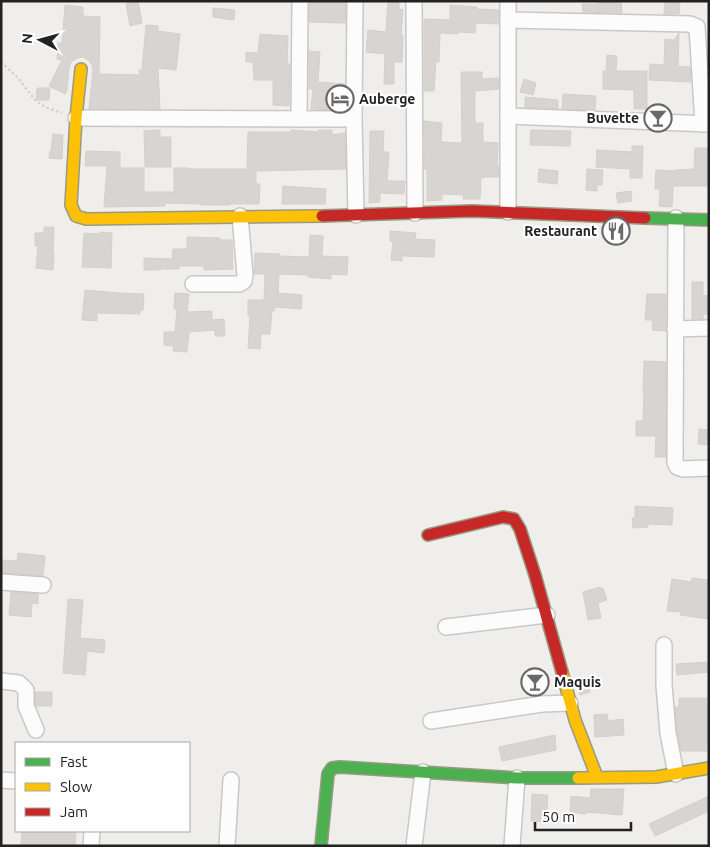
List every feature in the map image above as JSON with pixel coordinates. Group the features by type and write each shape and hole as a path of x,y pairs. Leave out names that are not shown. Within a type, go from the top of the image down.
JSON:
{"street":[{"path":"299,119 300,1"},
{"path":"355,1 354,119 356,215"},
{"path":"414,1 415,213"},
{"path":"508,1 508,212"},
{"path":"508,20 690,24 697,27 706,124 508,116"},
{"path":"81,69 71,205 76,216 86,219 356,215 439,211 709,220"},
{"path":"76,118 354,119"},
{"path":"193,284 239,284 244,281 240,216"},
{"path":"676,218 675,462 677,467 709,468"},
{"path":"675,329 709,328"},
{"path":"428,536 503,517 514,519 520,529 535,575 570,703 596,778"},
{"path":"1,582 42,585"},
{"path":"446,626 547,616"},
{"path":"664,645 664,685 668,733 676,774"},
{"path":"1,681 19,683 26,690 26,706 36,730"},
{"path":"431,721 534,705 570,703"},
{"path":"321,846 328,774 332,768 517,778 656,778 709,768"},
{"path":"414,846 423,772"},
{"path":"512,846 517,778"},
{"path":"1,780 15,781"},
{"path":"227,846 231,780"},
{"path":"91,846 92,832"}],"path":[{"path":"1,62 18,78 35,100 45,107 76,118"}],"building":[{"path":"138,1 142,23 130,26 126,4"},
{"path":"309,1 346,1 345,23 309,22"},
{"path":"388,1 399,1 399,9 403,10 401,35 403,35 402,62 394,62 394,84 384,84 385,54 366,52 368,30 386,32"},
{"path":"597,1 621,1 622,13 583,12 582,4 598,4"},
{"path":"665,1 680,1 679,14 664,14"},
{"path":"65,5 83,7 83,16 100,17 99,74 140,75 139,70 142,70 146,25 158,26 158,31 180,34 176,70 158,68 160,109 89,109 93,70 92,65 83,57 71,62 65,94 49,86 62,60 57,59 58,43 62,43"},
{"path":"450,5 499,10 499,24 476,23 475,33 440,33 439,62 436,61 434,91 424,91 424,19 450,20"},
{"path":"213,8 235,10 234,20 213,17"},
{"path":"679,33 678,66 690,67 691,82 649,80 650,64 664,65 665,39 674,40"},
{"path":"260,34 288,36 287,64 290,64 289,106 273,105 273,80 254,80 253,62 246,62 246,52 258,53"},
{"path":"309,51 320,52 318,82 345,84 343,110 311,109 313,89 309,89"},
{"path":"607,55 617,56 616,71 647,71 647,109 634,109 634,90 603,89 603,71 606,71"},
{"path":"461,72 482,72 482,79 499,78 499,89 475,91 475,122 483,123 483,142 498,143 497,166 499,166 499,177 481,178 480,199 463,199 464,195 442,194 442,200 427,201 427,169 424,169 424,121 442,123 441,142 462,143"},
{"path":"524,79 536,83 533,95 520,92"},
{"path":"37,88 50,88 49,100 36,100"},
{"path":"563,94 596,96 595,110 562,109"},
{"path":"525,97 558,100 558,109 525,107"},
{"path":"160,130 160,137 171,137 171,167 145,167 144,131"},
{"path":"291,130 319,132 319,130 332,130 332,135 345,133 346,169 256,171 256,184 260,184 259,204 201,205 165,203 165,206 104,207 107,166 85,166 86,151 120,152 120,168 144,168 144,192 174,192 174,168 247,169 248,132 291,132"},
{"path":"531,130 571,131 570,146 530,145"},
{"path":"370,131 384,131 383,152 389,152 387,181 405,181 404,194 380,193 380,202 369,203"},
{"path":"53,134 63,135 62,159 49,158"},
{"path":"632,146 643,146 642,178 630,178 630,169 596,167 597,150 632,152"},
{"path":"695,148 709,148 709,186 673,186 672,207 659,206 660,189 655,189 656,170 694,169"},
{"path":"539,169 558,171 557,184 538,182"},
{"path":"587,169 603,170 602,185 597,185 597,191 586,190"},
{"path":"283,186 326,189 325,204 282,204"},
{"path":"631,191 632,201 618,203 616,193"},
{"path":"44,227 54,227 53,270 36,268 38,246 35,246 35,233 44,233"},
{"path":"390,231 416,233 415,239 435,240 434,257 402,256 402,261 391,260 393,242 390,241"},
{"path":"100,232 112,233 111,268 82,267 84,233 100,234"},
{"path":"310,235 323,236 322,256 348,257 347,275 331,274 331,279 308,277 308,275 279,274 278,293 302,295 301,309 275,307 274,311 272,311 270,334 261,334 260,349 248,348 250,316 248,316 248,300 264,300 265,274 254,274 255,253 309,257"},
{"path":"187,237 232,240 233,269 204,270 204,266 179,266 179,269 144,270 144,258 172,259 173,249 187,249"},
{"path":"692,282 703,282 703,295 709,296 709,314 703,314 703,319 692,319"},
{"path":"85,290 144,294 143,310 140,310 140,314 97,313 97,321 82,320"},
{"path":"175,293 189,294 187,312 212,311 212,320 224,319 225,336 215,336 215,330 189,332 187,352 173,351 174,346 164,345 164,332 175,332 177,309 174,309"},
{"path":"647,294 666,294 666,331 652,330 653,320 645,320"},
{"path":"644,361 666,362 666,457 655,457 656,436 636,436 636,421 643,421"},
{"path":"699,429 709,430 709,445 698,444"},
{"path":"635,506 673,508 672,525 648,524 648,527 633,528 632,518 635,518"},
{"path":"18,553 45,556 43,576 1,573 1,560 17,561"},
{"path":"692,578 709,580 709,619 680,615 681,612 667,611 672,579 691,582"},
{"path":"600,587 603,588 607,600 598,603 601,618 588,620 583,592"},
{"path":"11,592 38,594 38,604 32,603 31,617 9,615"},
{"path":"68,599 83,600 80,638 105,640 104,653 87,651 85,675 63,673"},
{"path":"709,662 709,672 677,675 676,664"},
{"path":"587,682 590,692 580,695 578,684"},
{"path":"35,692 52,692 52,706 36,706"},
{"path":"679,698 709,698 709,751 681,751 675,707 679,707"},
{"path":"607,714 608,721 623,719 624,735 595,737 594,715"},
{"path":"555,735 556,750 502,761 499,747"},
{"path":"591,789 624,789 622,815 570,812 571,796 590,798"},
{"path":"532,794 548,795 546,822 531,821"},
{"path":"709,796 709,811 655,836 649,824"},
{"path":"22,832 76,832 75,846 21,846"}],"traffic: fast":[{"path":"645,218 709,220"},
{"path":"321,846 328,774 332,768 517,778 578,778"}],"traffic: slow":[{"path":"81,69 71,205 76,216 86,219 322,216"},
{"path":"562,672 575,720 597,777"},
{"path":"578,778 656,777 709,768"}],"traffic: jam":[{"path":"322,216 472,211 645,218"},
{"path":"428,535 503,517 514,519 520,529 535,575 562,672"}],"place":[{"name":"Auberge","path":"340,99"},
{"name":"Buvette","path":"658,118"},
{"name":"Restaurant","path":"616,231"},
{"name":"Maquis","path":"535,682"}]}
